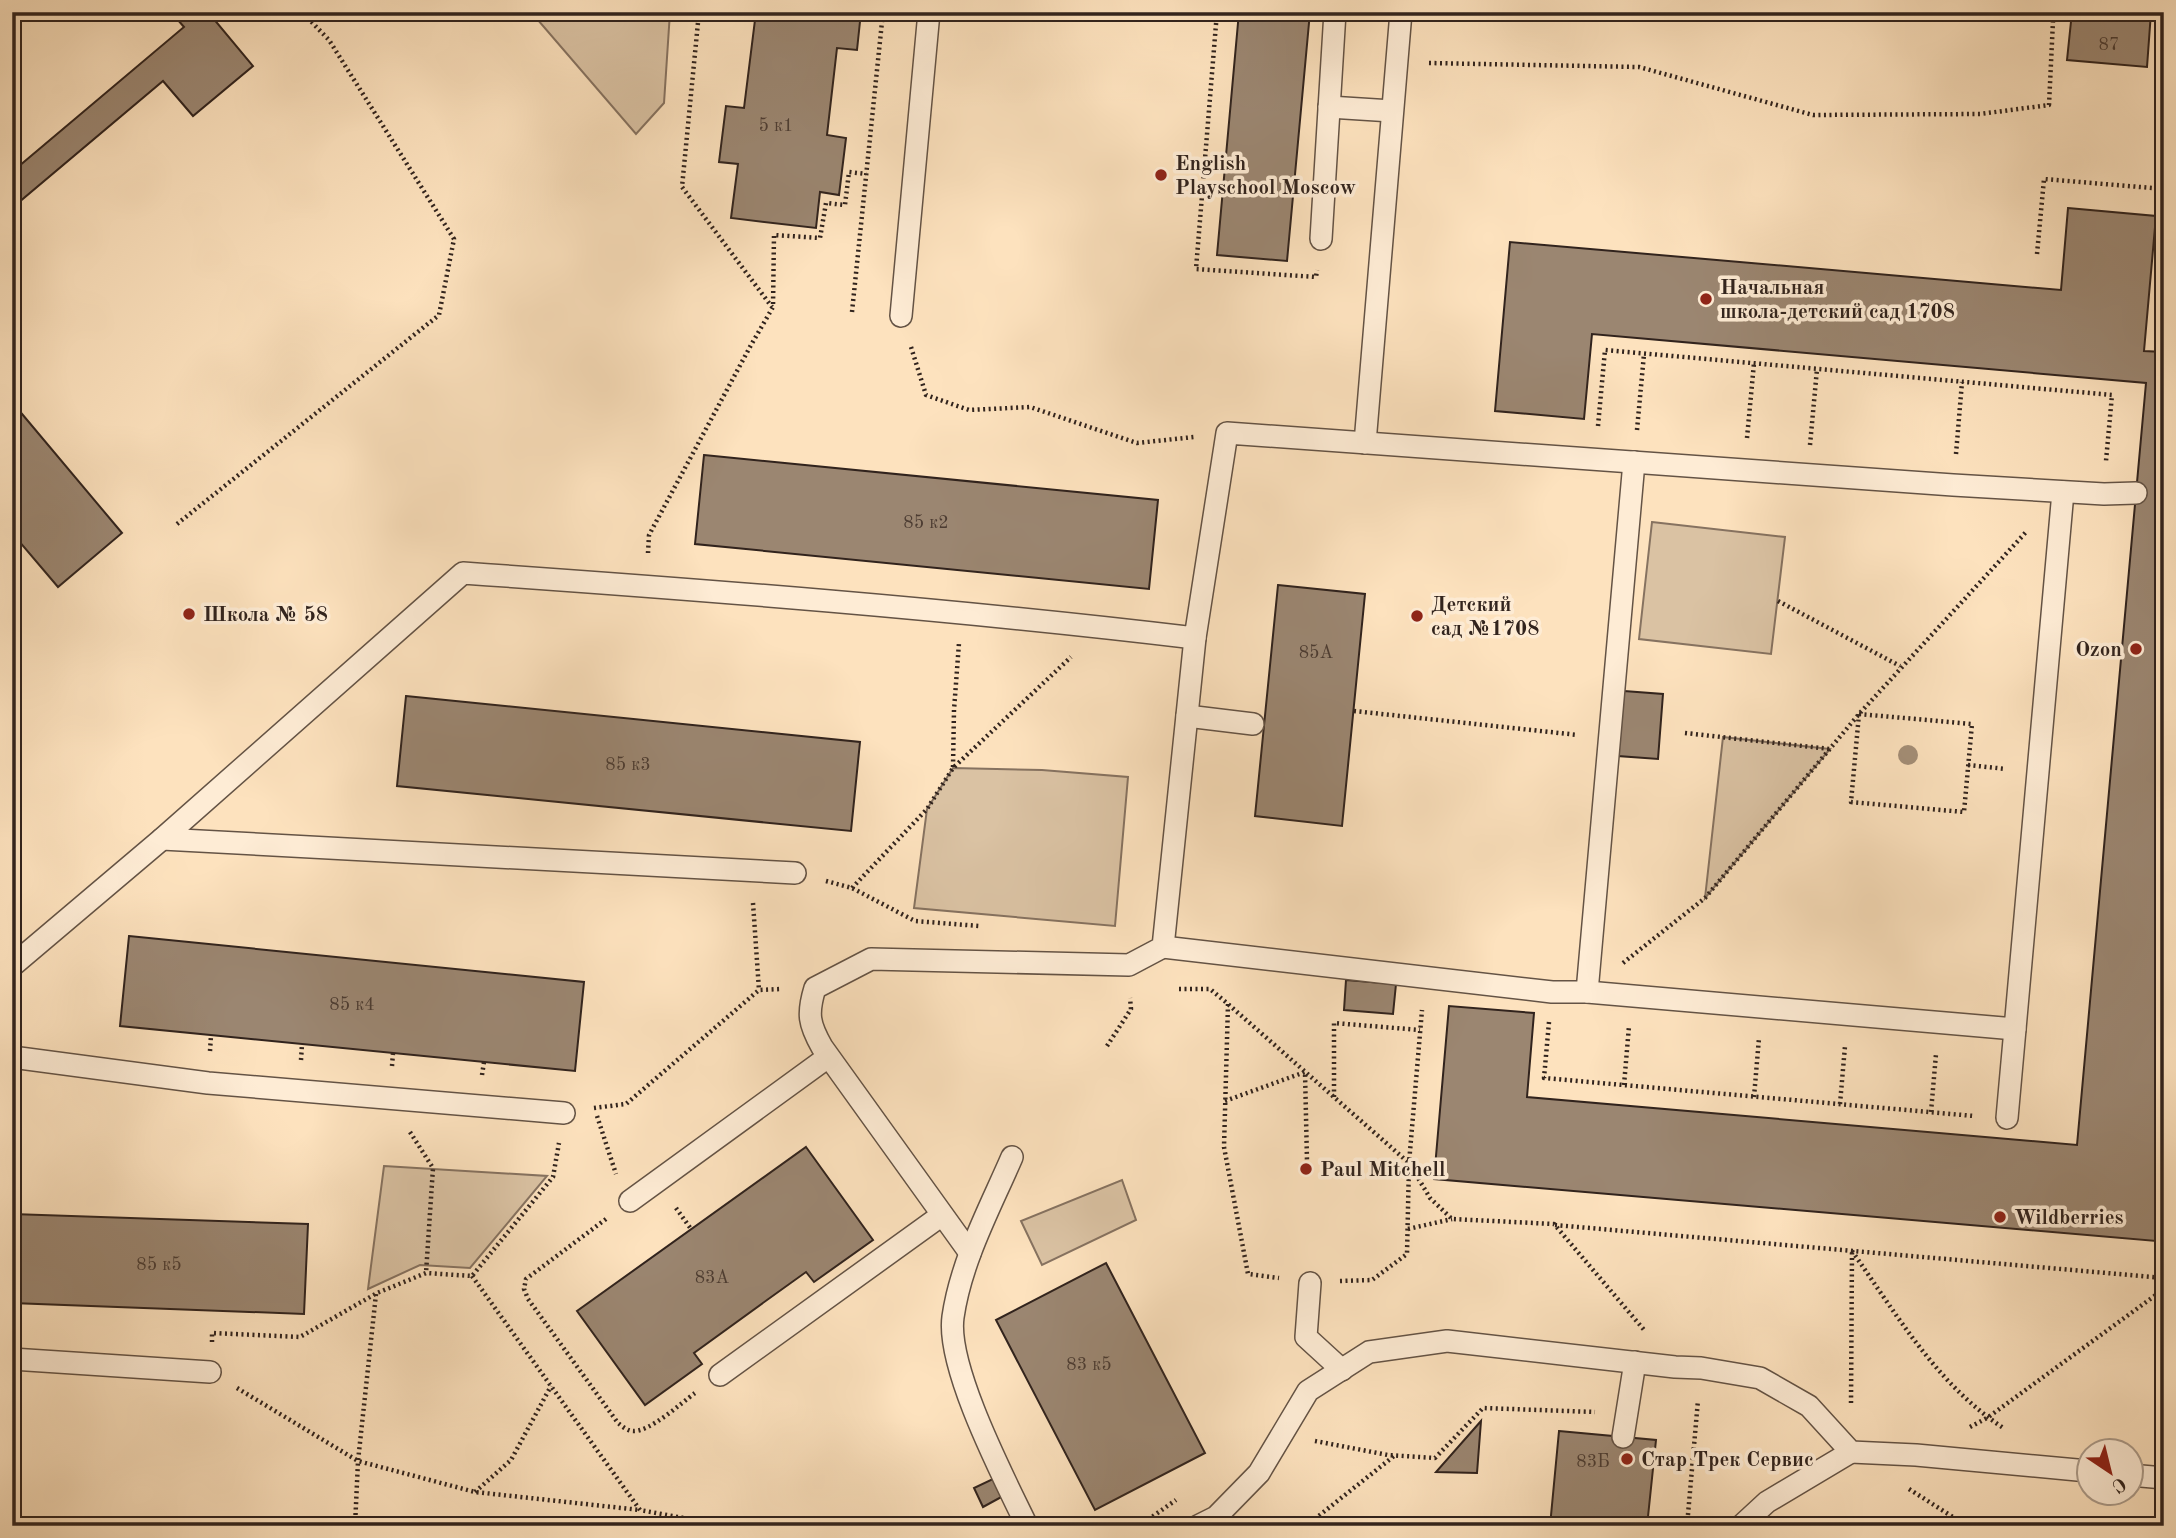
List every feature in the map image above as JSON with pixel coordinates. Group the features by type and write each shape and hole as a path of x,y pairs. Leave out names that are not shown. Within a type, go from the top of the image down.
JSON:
{"lane":[{"path":"901,316 929,12"},
{"path":"1321,239 1335,12"},
{"path":"1365,443 1401,12"},
{"path":"1329,107 1392,111"},
{"path":"1163,947 1195,638 1227,433 1953,485 2104,494 2136,493"},
{"path":"1587,992 1634,462"},
{"path":"2007,1118 2063,492"},
{"path":"12,966 162,839 463,573 645,586 1103,627 1195,638"},
{"path":"1187,716 1253,724"},
{"path":"162,839 795,873"},
{"path":"970,1253 828,1057 812,1029 808,1008 815,988 871,959 1129,965 1163,947 1552,992 1587,992 2015,1029"},
{"path":"12,1057 208,1083 564,1113"},
{"path":"630,1201 828,1057"},
{"path":"1012,1157 970,1253 953,1318 957,1362 990,1451 1027,1526"},
{"path":"720,1375 942,1214"},
{"path":"1310,1283 1306,1337 1342,1370"},
{"path":"1198,1526 1216,1517 1259,1473 1308,1391 1369,1352 1447,1342 1701,1368 1760,1378 1809,1406 1851,1452"},
{"path":"12,1359 210,1372"},
{"path":"1623,1437 1635,1362"},
{"path":"1741,1526 1768,1502 1851,1452 1916,1455 2074,1470"},
{"path":"2144,1476 2164,1478"}],"path":[{"path":"177,524 439,315 454,239 328,40 302,12"},
{"path":"699,12 682,187 773,307"},
{"path":"852,313 883,12"},
{"path":"1217,12 1196,269 1316,277 1321,239"},
{"path":"1396,62 1639,68 1813,115 1980,114 2049,106 2053,21"},
{"path":"645,586 649,535 773,307 774,235 820,238 826,202 845,205 849,172 866,173"},
{"path":"2037,254 2044,178 2164,189"},
{"path":"901,316 926,395 948,403 969,410 1030,407 1137,443 1227,433"},
{"path":"1595,459 1605,350 2112,395 2104,494"},
{"path":"1634,462 1644,354"},
{"path":"1744,471 1754,363"},
{"path":"1808,475 1817,369"},
{"path":"1953,485 1962,382"},
{"path":"1587,992 1705,898 1858,714 2063,492"},
{"path":"1778,601 1901,667"},
{"path":"953,768 954,710 962,615"},
{"path":"985,926 915,921 852,888 927,810 953,768 1103,627"},
{"path":"1354,711 1610,738"},
{"path":"1858,714 1972,724 1964,812 1851,802 1858,714"},
{"path":"1685,733 1830,749"},
{"path":"472,1276 553,1177 564,1113 626,1104 759,990 751,872"},
{"path":"1107,1046 1130,1009 1129,965"},
{"path":"1228,1004 1224,1147 1248,1274 1310,1283 1372,1280 1407,1254 1409,1163 1425,978"},
{"path":"1179,989 1210,989 1228,1004 1409,1163 1430,1198 1452,1219"},
{"path":"1552,992 1544,1078 2007,1118"},
{"path":"1623,1085 1632,996"},
{"path":"1754,1097 1762,1007"},
{"path":"1840,1104 1847,1014"},
{"path":"1334,1097 1334,1023 1420,1030"},
{"path":"1931,1112 1939,1023"},
{"path":"211,1035 211,1045"},
{"path":"1225,1101 1305,1072"},
{"path":"1305,1072 1307,1161"},
{"path":"389,1099 433,1168 426,1273"},
{"path":"595,1108 618,1183"},
{"path":"630,1201 534,1270 526,1279 524,1289 528,1299 618,1423 627,1430 635,1432 648,1427 720,1375"},
{"path":"1408,1228 1452,1219 1554,1224 2164,1278"},
{"path":"1554,1224 1675,1367"},
{"path":"1852,1251 1937,1371 1987,1418 2010,1432"},
{"path":"1851,1452 1852,1251"},
{"path":"472,1276 426,1273 377,1293 300,1337 212,1333 210,1372 358,1461 475,1492 640,1510 727,1526"},
{"path":"472,1276 640,1510"},
{"path":"1964,1430 1987,1418 2164,1289"},
{"path":"355,1526 358,1461 377,1293"},
{"path":"1687,1526 1701,1368"},
{"path":"475,1492 511,1460 551,1386"},
{"path":"1281,1434 1395,1455 1435,1458 1483,1408 1627,1413"},
{"path":"1306,1526 1395,1455"}],"shaded area":[{"path":"531,12 670,12 664,103 636,134"},
{"path":"1652,522 1785,537 1771,654 1639,639"},
{"path":"1723,737 1830,749 1705,898"},
{"path":"953,768 1042,770 1128,777 1115,926 914,908 927,809"},
{"path":"384,1166 547,1176 470,1268 420,1265 368,1289"},
{"path":"1122,1180 1136,1220 1042,1265 1021,1221"}],"building":[{"path":"171,12 208,12 253,66 193,116 163,81 12,208 12,172 184,27"},
{"path":"756,12 861,12 857,50 837,48 827,135 846,138 839,195 820,192 816,228 731,218 738,164 719,162 726,106 744,108"},
{"path":"1239,12 1310,12 1287,261 1217,255"},
{"path":"2072,12 2151,12 2147,67 2067,60"},
{"path":"2068,208 2156,216 2144,351 2164,352 2164,1153 2156,1241 1434,1179 1449,1006 1534,1013 1527,1097 2077,1145 2146,383 1592,334 1584,419 1495,411 1510,242 2061,290"},
{"path":"12,402 122,533 58,587 12,533"},
{"path":"704,455 1158,500 1149,589 695,544"},
{"path":"1278,585 1365,594 1342,826 1255,816"},
{"path":"1624,691 1663,694 1658,759 1618,756"},
{"path":"406,696 860,742 851,831 397,786"},
{"path":"129,936 584,982 575,1071 120,1026"},
{"path":"1346,980 1396,984 1393,1014 1344,1010"},
{"path":"806,1147 873,1240 814,1282 806,1272 767,1300 694,1353 702,1364 645,1405 577,1311"},
{"path":"12,1214 308,1224 304,1314 12,1303"},
{"path":"1106,1263 1205,1453 1095,1510 996,1320"},
{"path":"1481,1421 1477,1473 1436,1472"},
{"path":"1559,1431 1656,1440 1647,1526 1550,1526"},
{"path":"997,1477 1005,1495 983,1507 974,1488"}],"place":[{"name":"English Playschool Moscow","path":"1161,175"},
{"name":"Начальная школа-детский сад 1708","path":"1706,299"},
{"name":"Школа № 58","path":"189,614"},
{"name":"Детский сад №1708","path":"1417,616"},
{"name":"Ozon","path":"2136,649"},
{"name":"Paul Mitchell","path":"1306,1169"},
{"name":"Wildberries","path":"2000,1217"},
{"name":"Стар Трек Сервис","path":"1627,1459"}]}
